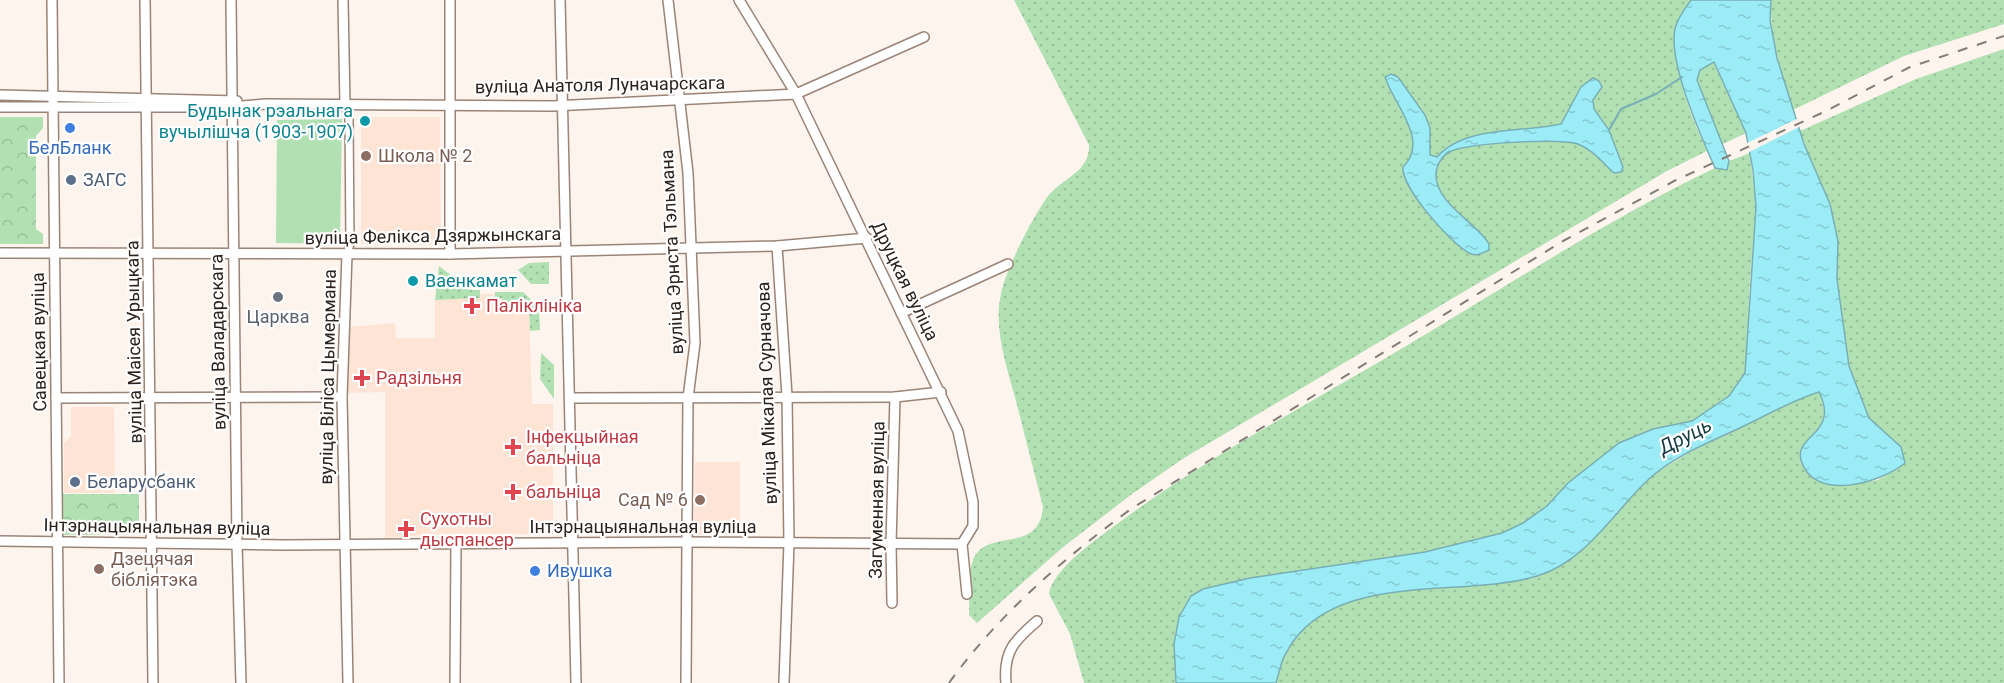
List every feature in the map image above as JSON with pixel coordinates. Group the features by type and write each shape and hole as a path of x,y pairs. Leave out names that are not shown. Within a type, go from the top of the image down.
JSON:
{"street":[{"name":"Савецкая вуліца","path":"52,0 51,107 55,253 59,683"},
{"name":"вуліца Маісея Урыцкага","path":"145,0 150,253 153,683"},
{"name":"вуліца Валадарскага","path":"231,0 237,543 241,683"},
{"name":"вуліца Віліса Цымермана","path":"343,0 345,105 349,117 350,244 347,254 342,397 348,683"},
{"path":"450,0 450,254"},
{"path":"560,0 576,683"},
{"name":"вуліца Эрнста Тэльмана","path":"668,0 688,173 695,343 688,398 686,683"},
{"name":"Друцкая вуліца","path":"740,0 796,94 958,431 973,502 973,526 962,544 967,594"},
{"name":"вуліца Анатоля Луначарскага","path":"0,95 146,97 265,104 561,106 796,94 924,37"},
{"name":"вуліца Анатоля Луначарскага","path":"0,107 146,107 232,103"},
{"name":"вуліца Фелікса Дзяржынскага","path":"0,253 566,252 690,246 777,246 867,238"},
{"name":"вуліца Мікалая Сурначова","path":"777,246 787,396 789,543 784,683"},
{"path":"901,313 1008,264"},
{"path":"570,398 895,397 941,392"},
{"path":"56,398 342,397"},
{"name":"Загуменная вуліца","path":"892,603 891,544 895,397"},
{"name":"Інтэрнацыянальная вуліца","path":"0,541 344,545 687,542 962,544"},
{"path":"455,683 456,545"},
{"path":"1006,683 1007,659 1014,641 1037,621"}],"shaded area":[{"path":"361,117 440,117 441,245 361,244"},
{"path":"481,294 495,294 495,298 502,298 503,303 525,303 529,310 532,404 553,404 553,534 427,535 385,538 385,392 347,393 347,331 351,327 395,323 396,338 435,338 435,300 480,298"},
{"path":"71,407 114,407 115,493 64,493 64,443 71,436"},
{"path":"695,462 740,462 740,535 694,535"}],"green space":[{"path":"1014,0 1691,0 1682,17 1677,56 1685,95 1707,151 1667,171 1184,458 1132,494 1062,548 977,623 969,615 969,589 970,569 978,552 987,545 1022,537 1032,532 1039,522 1043,507 1002,348 999,321 1001,294 1014,257 1035,216 1048,196 1085,162 1089,145"},
{"path":"1771,0 2004,0 2004,24 1904,56 1793,110 1774,42"},
{"path":"2004,49 2004,683 1276,683 1284,656 1306,627 1333,609 1365,598 1400,592 1506,582 1537,576 1554,569 1584,545 1653,475 1709,443 1807,396 1819,392 1824,416 1820,427 1803,445 1842,486 1878,480 1905,464 1901,447 1869,418 1849,366 1837,279 1838,241 1800,131 1916,79"},
{"path":"1714,62 1746,133 1721,145 1697,80 1700,70"},
{"path":"0,117 43,117 43,128 36,136 36,229 43,234 43,244 0,244"},
{"path":"342,119 340,244 276,243 277,120"},
{"path":"1750,153 1756,207 1749,294 1748,348 1745,373 1729,396 1692,421 1653,429 1619,443 1568,483 1547,506 1523,523 1502,533 1425,552 1250,578 1202,589 1175,633 1175,683 1084,683 1070,634 1049,594 1059,574 1090,544 1191,473 1561,252 1676,187 1715,168 1727,170 1729,161"},
{"path":"549,262 549,284 531,284 518,270 529,263"},
{"path":"439,266 470,290 480,290 480,298 435,300"},
{"path":"495,292 523,292 539,307 540,330 530,331 529,310 525,310 525,303 502,303 502,298 495,298"},
{"path":"541,353 554,365 554,399 540,379"},
{"path":"62,494 139,494 139,534 62,535"}],"water":[{"name":"Друць","path":"1691,0 1771,0 1770,20 1777,58 1804,144 1830,204 1838,241 1837,279 1849,366 1869,418 1901,447 1905,463 1880,477 1848,485 1833,485 1819,481 1808,473 1801,460 1801,452 1821,425 1824,417 1824,406 1819,392 1781,407 1695,449 1659,470 1585,548 1554,569 1537,576 1506,582 1400,592 1365,598 1333,609 1306,627 1284,656 1276,683 1176,683 1174,644 1179,617 1191,596 1203,589 1250,578 1425,552 1502,533 1523,523 1547,506 1568,483 1619,443 1653,429 1692,421 1729,396 1745,373 1756,207 1753,170 1746,133 1714,62 1700,70 1697,80 1729,161 1727,170 1715,168 1687,99 1676,61 1674,43 1678,21"},
{"path":"1391,74 1398,77 1425,115 1430,128 1430,155 1437,157 1449,147 1478,135 1561,124 1581,87 1593,78 1599,81 1602,87 1593,100 1594,109 1609,130 1623,167 1621,172 1614,173 1588,150 1578,144 1568,142 1492,144 1449,152 1441,159 1437,168 1438,185 1450,204 1476,228 1489,244 1489,250 1471,254 1452,240 1429,215 1410,188 1403,167 1413,147 1412,136 1409,125 1385,77"}],"pier":[{"path":"1799,118 1801,126 1747,153 1745,144"}],"waterway":[{"path":"1609,130 1621,109 1656,94 1682,77"}],"railway":[{"path":"949,683 989,634 1033,589 1081,547 1131,509 1563,241 1674,181 1826,111 1910,67 2004,36"}],"place":[{"name":"Будынак рэальнага вучылішча (1903-1907)","path":"365,121"},
{"name":"БелБланк","path":"70,128"},
{"name":"Школа № 2","path":"366,156"},
{"name":"ЗАГС","path":"71,180"},
{"name":"Ваенкамат","path":"413,281"},
{"name":"Царква","path":"278,297"},
{"name":"Паліклініка","path":"472,306"},
{"name":"Радзільня","path":"362,378"},
{"name":"Інфекцыйная бальніца","path":"513,447"},
{"name":"Беларусбанк","path":"75,482"},
{"name":"бальніца","path":"513,492"},
{"name":"Сад № 6","path":"700,500"},
{"name":"Сухотны дыспансер","path":"406,529"},
{"name":"Дзецячая бібліятэка","path":"99,569"},
{"name":"Ивушка","path":"535,571"}]}
